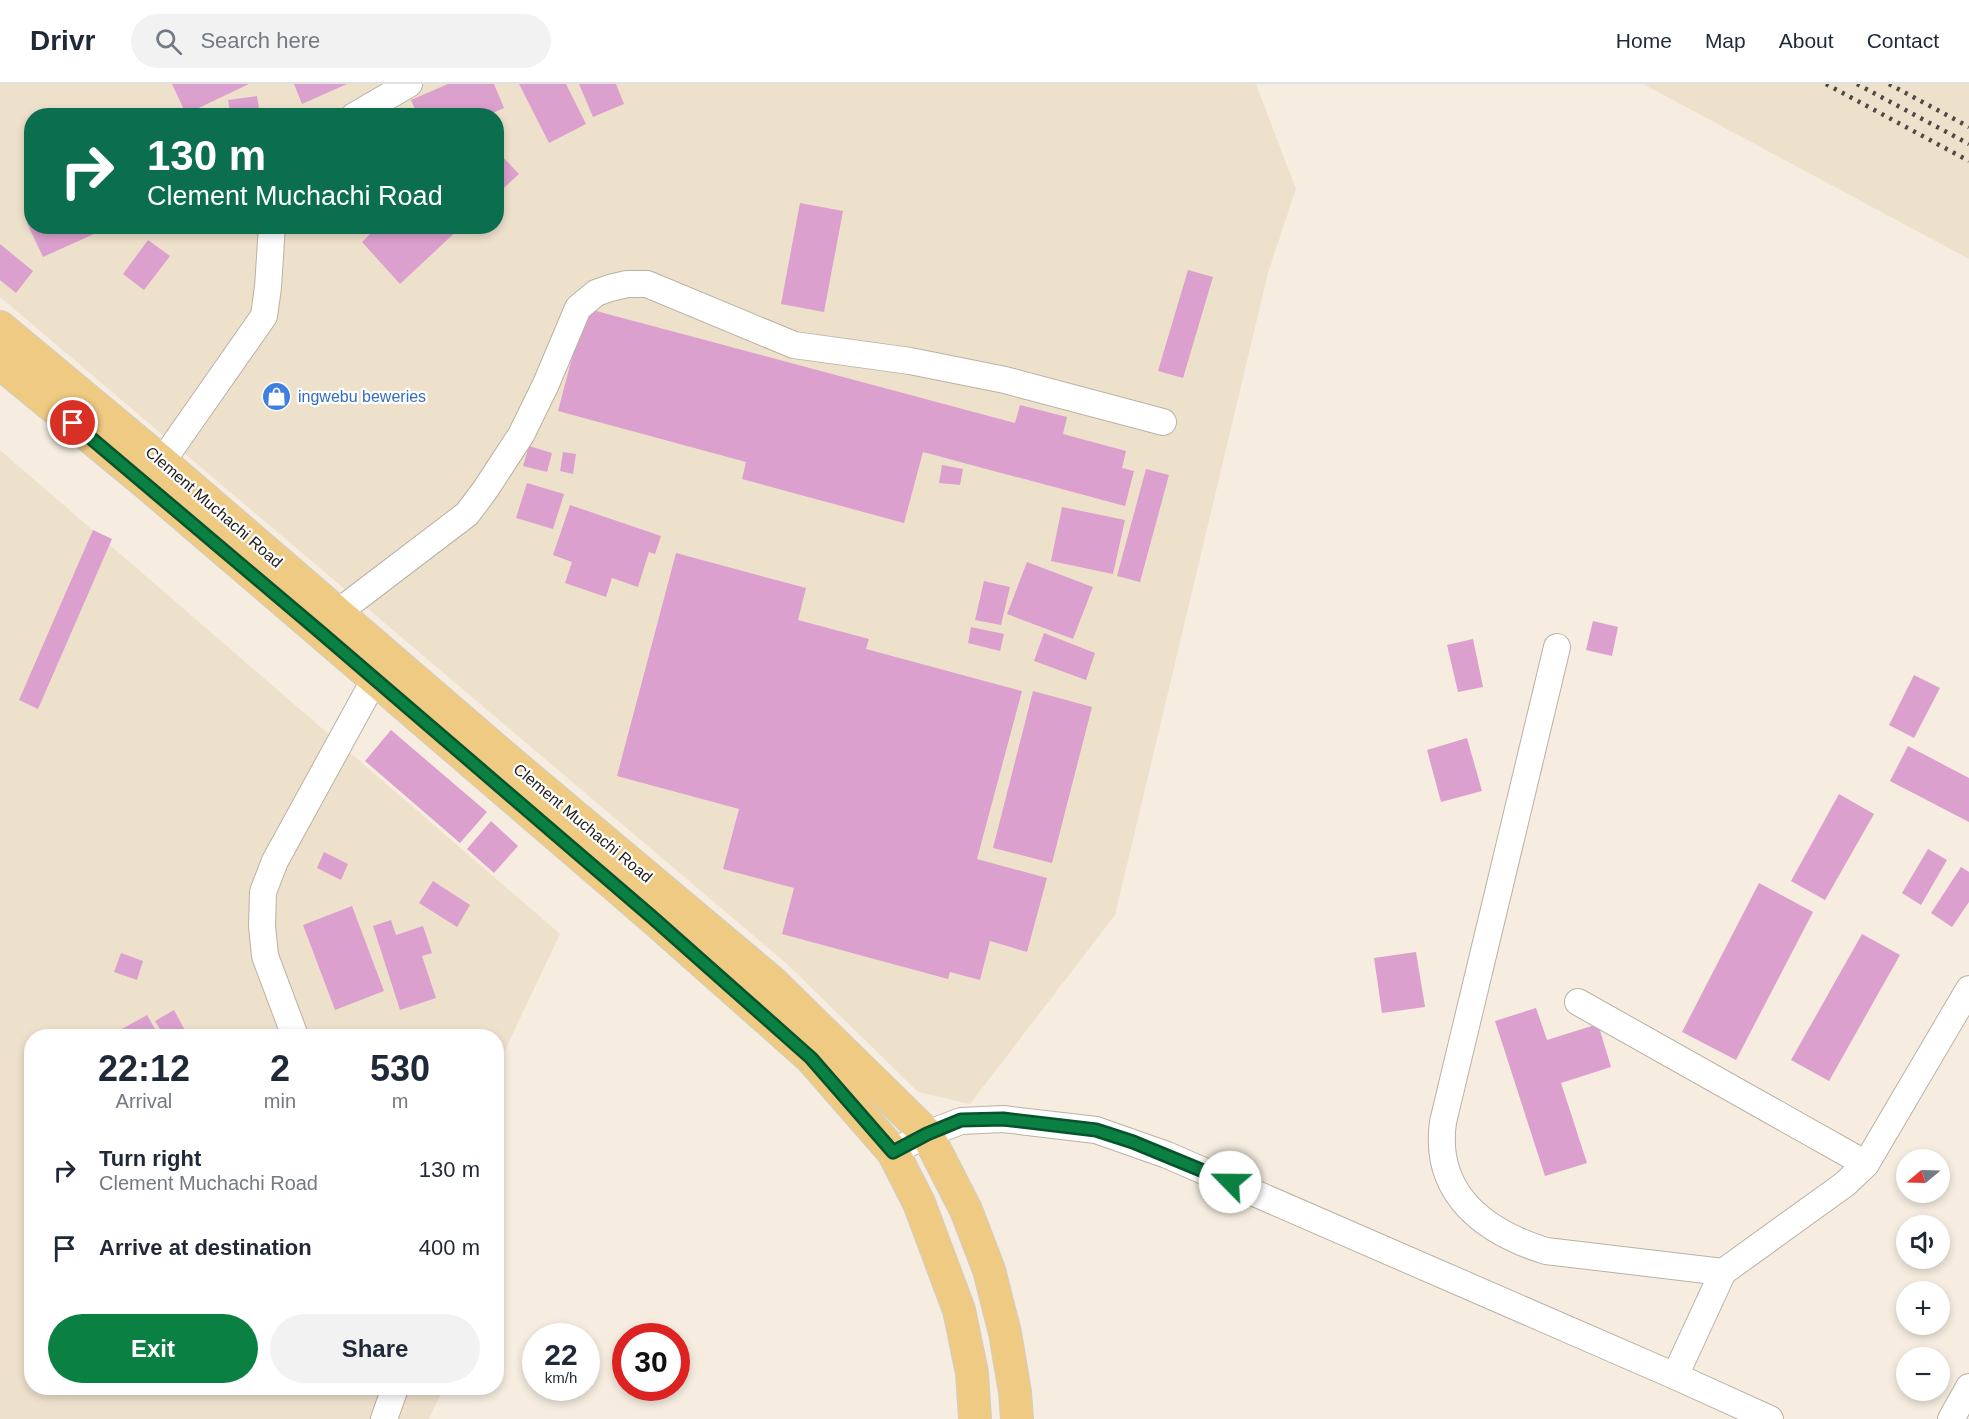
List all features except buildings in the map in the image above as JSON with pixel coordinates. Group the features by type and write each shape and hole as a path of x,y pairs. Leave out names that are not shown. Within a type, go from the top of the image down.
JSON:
{"main road":[{"name":"Clement Muchachi Road","path":"0,327 154,473 381,668 643,909 811,1058 893,1152 919,1203 959,1310 972,1373 975,1419"},
{"name":"Clement Muchachi Road","path":"0,363 154,473"},
{"name":"Clement Muchachi Road","path":"381,668 534,782 772,982 927,1134 966,1210 989,1270 1005,1333 1017,1419"}],"street":[{"path":"368,108 409,84"},
{"path":"154,473 264,316 271,234"},
{"path":"328,622 467,514 521,435 546,384 578,308 596,293 610,288 627,284 647,284 794,345 910,361 1005,380 1163,422"},
{"path":"1557,647 1443,1122 1440,1141 1444,1162 1461,1200 1496,1230 1519,1242 1546,1251 1723,1272"},
{"path":"292,1029 265,956 262,926 263,892 275,861 381,668"},
{"path":"1674,1376 1723,1272 1845,1184 1866,1164 1969,989"},
{"path":"1578,1002 1866,1164"},
{"path":"893,1152 927,1134 961,1120 1003,1119 1096,1130 1133,1142 1770,1419"},
{"path":"1951,1419 1969,1387"},
{"path":"384,1419 393,1395"}],"shaded area":[{"path":"0,84 1256,84 1296,189 1268,273 1115,915 970,1104 918,1092 787,964 0,297"},
{"path":"1643,84 1969,84 1969,259"},
{"path":"0,450 560,934 504,1052 504,1029 24,1029 24,1395 441,1395 429,1419 0,1419"}],"railway":[{"path":"1826,84 1969,161"},
{"path":"1857,84 1969,144"},
{"path":"1889,84 1969,127"}],"place":[{"name":"ingwebu beweries","path":"277,396"}],"route":[{"path":"73,423 652,917 811,1058 893,1152 927,1134 961,1120 1003,1119 1096,1130 1167,1155 1230,1182"}]}
